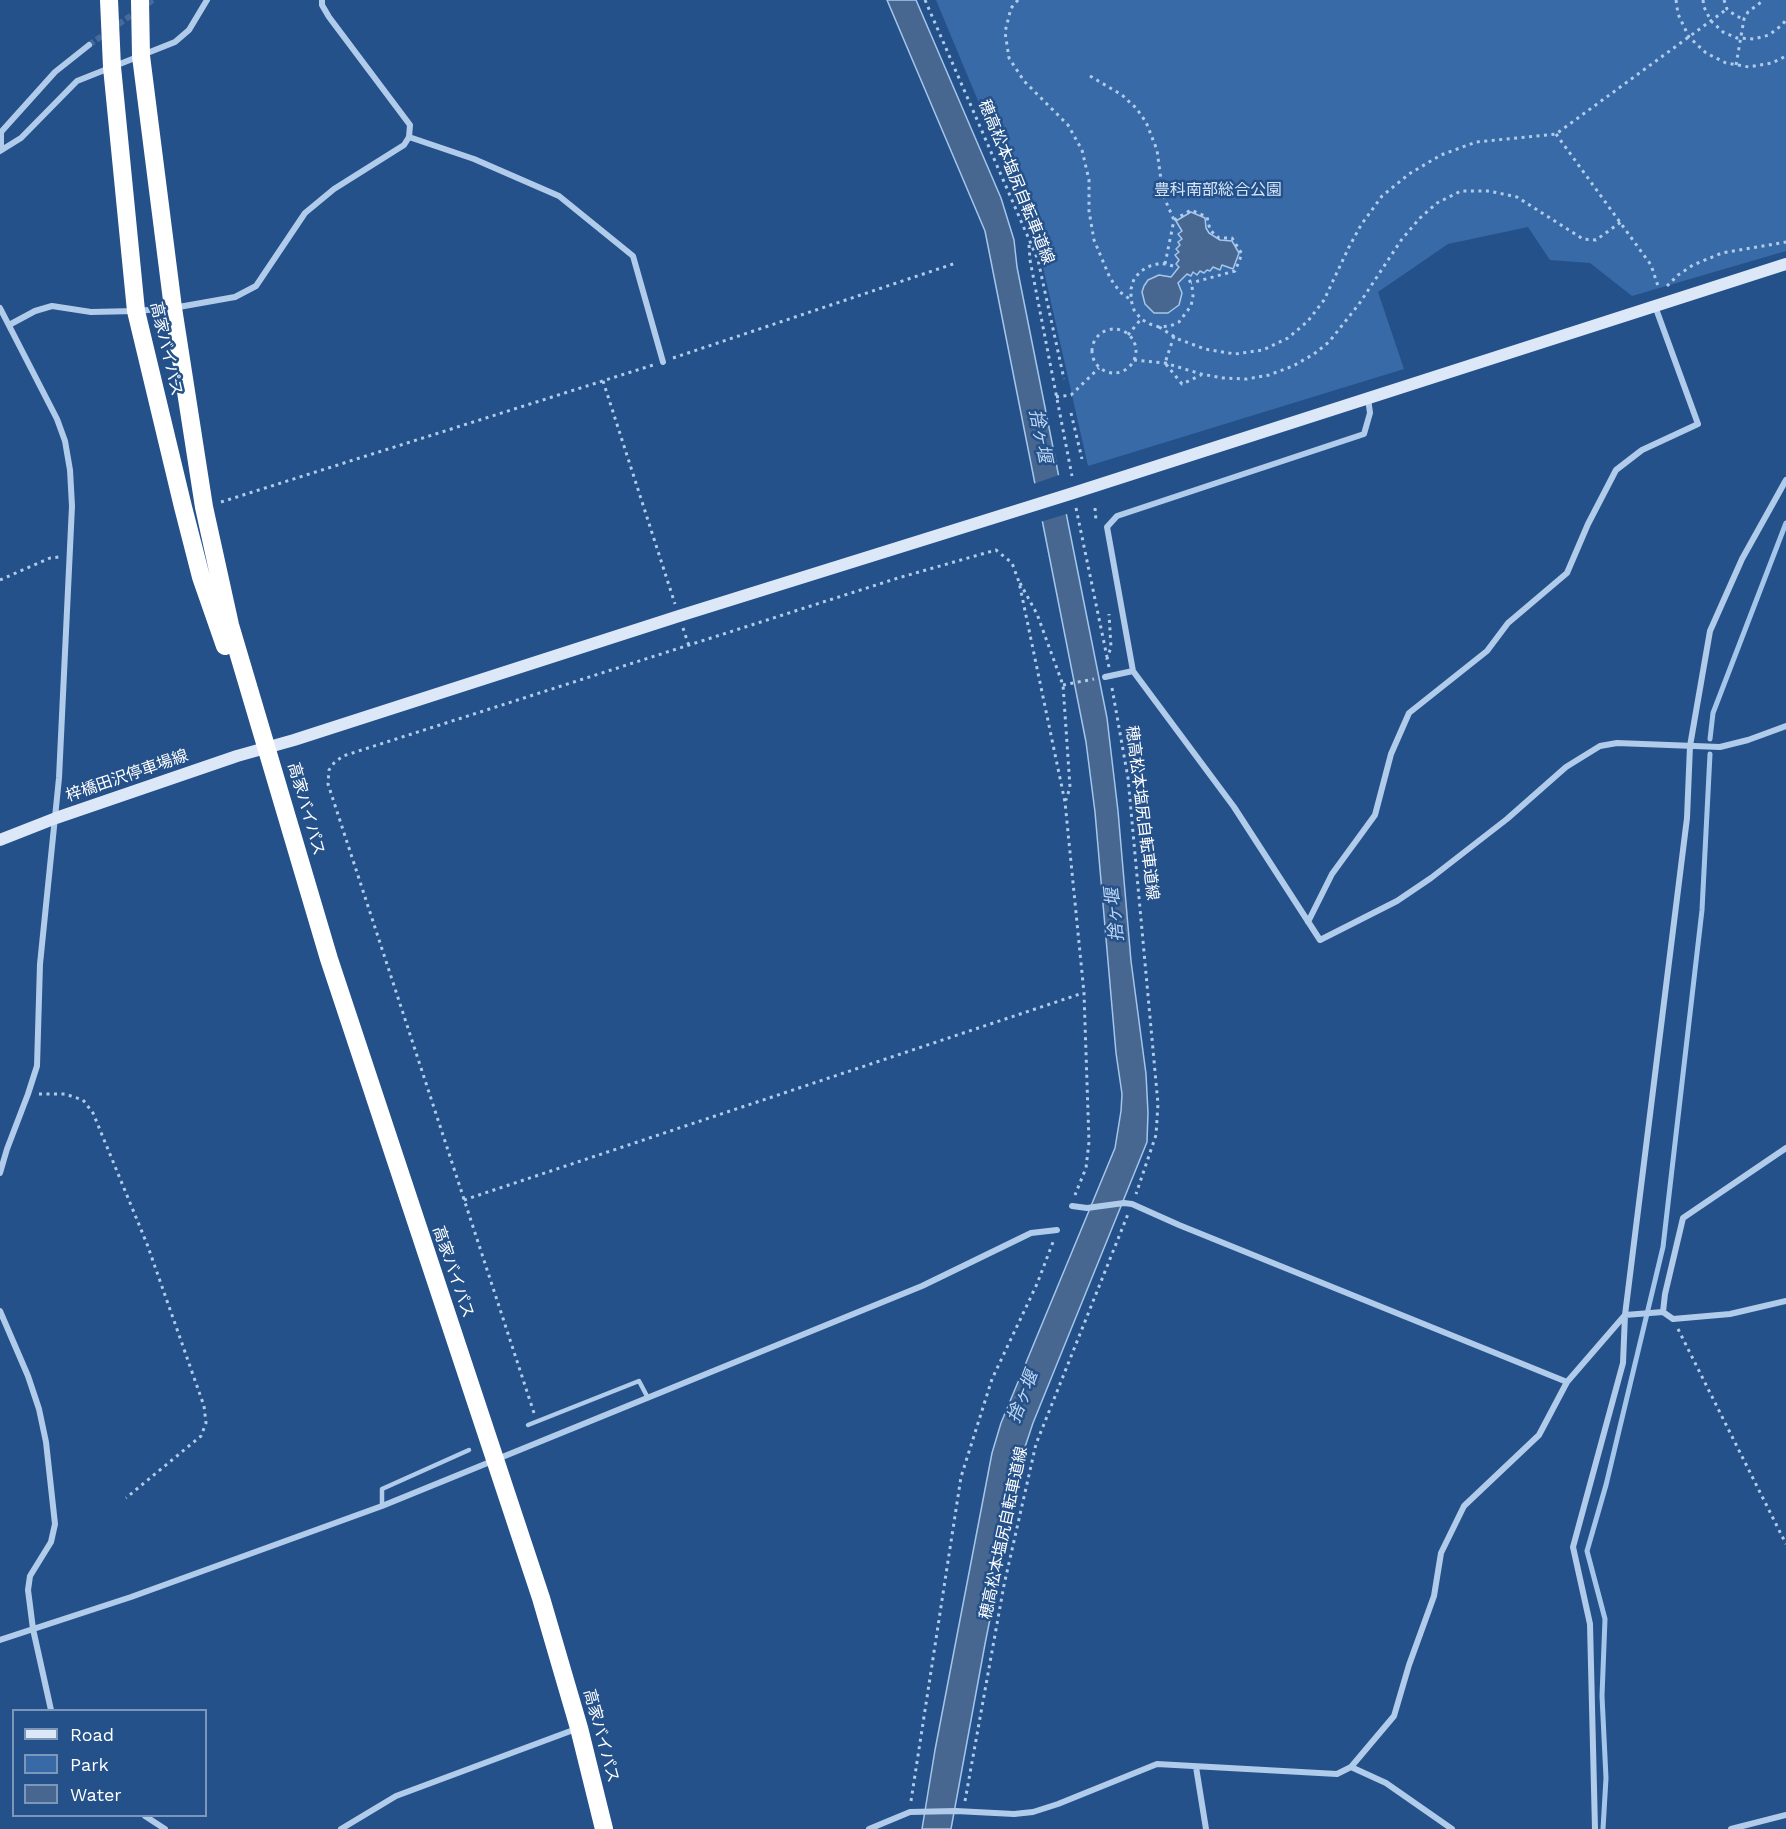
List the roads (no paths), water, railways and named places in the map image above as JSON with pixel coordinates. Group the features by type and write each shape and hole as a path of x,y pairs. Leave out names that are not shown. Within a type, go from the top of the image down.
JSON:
{"highway":[{"name":"高家バイパス","path":"109,0 112,67 136,311 201,577 219,630 261,728"},
{"name":"高家バイパス","path":"140,0 141,56 172,308 204,507 230,626 333,970 541,1598 579,1728 604,1829"}],"street":[{"path":"1,151 21,138 76,81 175,42 189,30 207,0"},
{"path":"9,325 35,311 52,306 91,312 136,311 172,308 235,297 256,286 305,213 333,189 404,144 409,137 410,125 329,17 322,5 322,0"},
{"path":"1,151 2,132 55,72 89,45"},
{"path":"409,137 474,159 559,196 633,256 663,362"},
{"name":"梓橋田沢停車場線","path":"0,840 56,818 237,756 1036,504 1073,500 1368,398 1786,264"},
{"path":"1308,922 1332,874 1375,815 1391,754 1408,713 1487,651 1508,623 1567,573 1588,524 1616,470 1642,450 1698,424 1655,306"},
{"path":"0,308 57,419 65,441 70,470 72,506 59,778 40,964 37,1066 0,1173"},
{"path":"1368,398 1370,413 1364,434 1118,516 1107,527 1132,670 1234,807 1320,940 1397,901 1431,878 1507,819 1566,767 1600,746 1617,743 1720,747 1748,740 1786,726"},
{"path":"1595,1829 1590,1624 1573,1547 1623,1363 1625,1315 1687,818 1690,746 1710,631 1742,559 1786,480"},
{"path":"1105,677 1132,670"},
{"path":"1663,1312 1683,1218 1786,1148"},
{"path":"1072,1206 1087,1208 1132,1204 1567,1382"},
{"path":"0,1640 131,1597 382,1506 922,1286 1031,1233 1057,1230"},
{"path":"869,1829 910,1812 956,1811 1014,1814 1033,1812 1157,1764 1337,1774 1351,1767 1394,1716 1409,1665 1434,1596 1441,1553 1464,1506 1539,1435 1567,1382 1625,1315 1663,1312 1673,1319 1749,1311 1786,1301"},
{"path":"0,1311 28,1376 39,1408 46,1442 55,1524 51,1542 30,1576 28,1590 33,1629 51,1709"},
{"path":"341,1829 396,1796 579,1728"},
{"path":"1196,1767 1206,1829"},
{"path":"1351,1767 1386,1783 1452,1829"},
{"path":"1731,1829 1786,1815"},
{"path":"148,1817 165,1829"}],"lane":[{"path":"528,1425 639,1381 648,1398"},
{"path":"382,1506 381,1488 469,1450"}],"water":[{"name":"捨ヶ堰","path":"887,0 916,0 1001,198 1014,240 1017,267 1107,718 1118,811 1131,961 1146,1074 1148,1113 1147,1142 1033,1423 1023,1453 951,1829 922,1829 992,1453 1001,1423 1115,1148 1122,1094 1116,1053 1095,812 1086,742 985,231"},
{"path":"1191,212 1205,218 1209,233 1220,240 1232,241 1239,253 1233,269 1222,265 1220,270 1213,267 1204,273 1200,271 1197,275 1193,272 1191,276 1187,274 1178,283 1182,293 1179,305 1168,313 1154,313 1145,304 1142,292 1144,286 1148,280 1159,275 1171,277 1179,267 1176,264 1179,260 1175,255 1179,252 1176,249 1180,245 1178,242 1182,239 1178,234 1182,231 1176,221"}],"waterway":[{"path":"1710,739 1713,713 1786,523"},
{"path":"1603,1829 1606,1778 1602,1696 1605,1619 1587,1551 1606,1485 1663,1247 1702,910 1710,754"}],"tunnel":[{"path":"89,45 153,0"}],"park label":[{"name":"豊科南部総合公園","path":"1218,190"}]}
